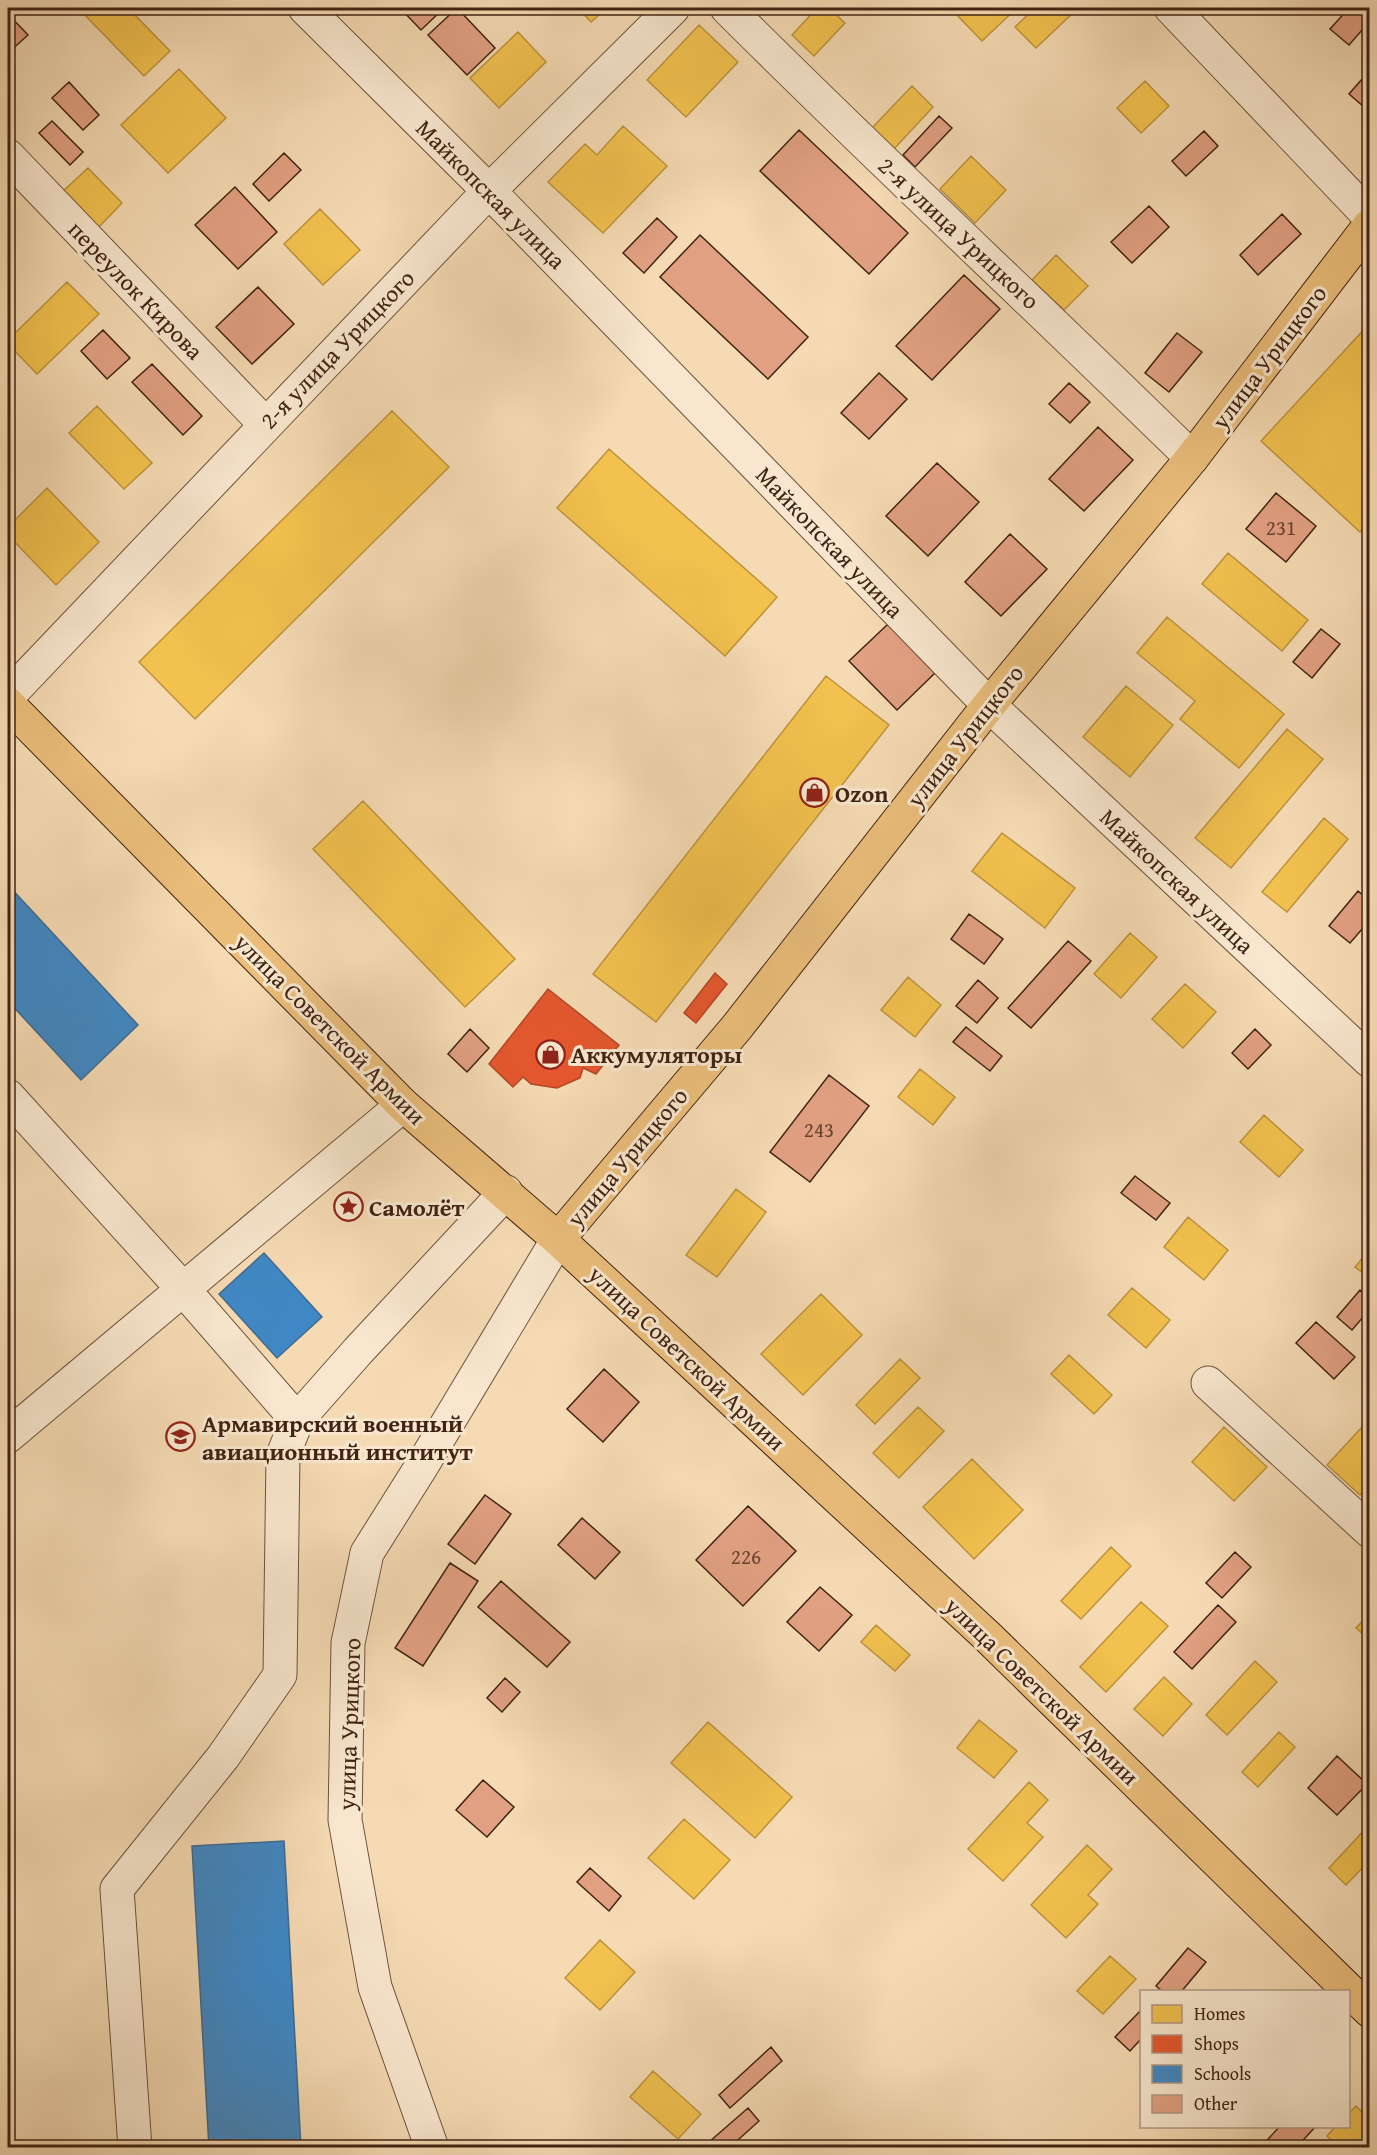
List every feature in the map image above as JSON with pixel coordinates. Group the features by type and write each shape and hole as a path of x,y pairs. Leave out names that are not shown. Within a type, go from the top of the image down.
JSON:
{"main road":[{"name":"улица Урицкого","path":"558,1239 737,1027 988,705 1192,458 1370,225"},
{"name":"улица Советской Армии","path":"8,704 403,1105 558,1239 987,1635 1349,1990"},
{"name":"улица Советской Армии","path":"1350,1991 1370,2011"}],"street":[{"name":"Майкопская улица","path":"305,8 489,191 988,705 1370,1061"},
{"name":"2-я улица Урицкого","path":"8,696 489,191 673,8"},
{"name":"2-я улица Урицкого","path":"727,8 832,113 1040,309 1192,458"},
{"path":"1171,8 1370,217"},
{"name":"переулок Кирова","path":"8,156 265,424"},
{"path":"8,1096 183,1288 297,1420"},
{"path":"8,1436 403,1105"},
{"path":"135,2148 117,1889 223,1757 280,1675 283,1455 297,1420 506,1192"},
{"name":"улица Урицкого","path":"432,2148 375,1987 345,1820 348,1643 367,1552 423,1464 558,1239"},
{"path":"1208,1383 1370,1531"}],"building: Homes":[{"path":"78,8 128,8 170,51 144,76"},
{"path":"578,8 607,8 591,22"},
{"path":"817,8 829,8 845,23 814,56 792,35"},
{"path":"950,8 1017,8 982,41"},
{"path":"1035,8 1070,8 1074,12 1036,48 1015,27"},
{"path":"699,25 738,62 686,117 647,80"},
{"path":"518,32 546,62 499,108 470,78"},
{"path":"179,69 226,118 168,173 121,125"},
{"path":"1145,81 1169,106 1141,133 1117,108"},
{"path":"912,86 933,107 894,149 872,128"},
{"path":"623,126 667,166 603,233 548,182 585,144 597,155"},
{"path":"971,156 1006,190 975,223 940,189"},
{"path":"88,168 122,203 96,230 61,193"},
{"path":"320,209 360,250 323,285 284,244"},
{"path":"1056,255 1088,286 1064,310 1032,280"},
{"path":"67,282 99,314 37,374 8,344 8,340"},
{"path":"1370,323 1370,522 1360,532 1261,441"},
{"path":"97,406 152,463 124,489 69,433"},
{"path":"392,411 449,467 195,719 139,662"},
{"path":"609,449 777,597 725,656 557,508"},
{"path":"47,488 99,542 56,585 8,535 8,527"},
{"path":"1228,553 1308,620 1282,651 1202,584"},
{"path":"1167,617 1284,714 1239,768 1180,719 1195,701 1137,653"},
{"path":"826,676 889,725 656,1022 593,974"},
{"path":"1126,686 1173,725 1130,777 1083,737"},
{"path":"1287,729 1323,759 1231,868 1195,838"},
{"path":"363,801 515,959 465,1007 313,849"},
{"path":"1324,818 1348,839 1287,912 1262,892"},
{"path":"1002,833 1075,888 1045,928 972,871"},
{"path":"1130,933 1157,957 1121,998 1094,974"},
{"path":"908,977 941,1005 915,1037 881,1010"},
{"path":"1185,984 1216,1012 1183,1048 1152,1019"},
{"path":"920,1069 955,1097 933,1125 898,1097"},
{"path":"1264,1115 1303,1150 1279,1177 1240,1142"},
{"path":"736,1189 766,1212 717,1277 686,1255"},
{"path":"1188,1217 1228,1250 1204,1280 1164,1247"},
{"path":"1370,1249 1370,1278 1355,1267"},
{"path":"1132,1288 1170,1320 1146,1348 1108,1315"},
{"path":"821,1294 862,1335 803,1395 761,1354"},
{"path":"1069,1355 1112,1395 1094,1414 1051,1374"},
{"path":"900,1359 920,1378 875,1424 856,1405"},
{"path":"918,1407 944,1431 899,1478 873,1453"},
{"path":"1224,1427 1267,1467 1234,1501 1192,1462"},
{"path":"1362,1427 1370,1434 1370,1484 1360,1495 1327,1465"},
{"path":"972,1459 1023,1510 974,1559 923,1507"},
{"path":"1111,1547 1131,1566 1081,1619 1061,1601"},
{"path":"1141,1602 1168,1626 1106,1692 1080,1667"},
{"path":"1370,1613 1370,1640 1356,1628"},
{"path":"876,1625 910,1655 895,1671 861,1642"},
{"path":"1255,1661 1277,1682 1227,1735 1206,1715"},
{"path":"1164,1677 1192,1704 1163,1736 1134,1709"},
{"path":"979,1720 1017,1751 994,1778 957,1748"},
{"path":"708,1722 792,1797 755,1838 671,1763"},
{"path":"1279,1732 1295,1747 1258,1787 1242,1772"},
{"path":"1029,1782 1048,1800 1027,1823 1043,1837 1003,1881 968,1849"},
{"path":"684,1819 730,1860 694,1899 648,1858"},
{"path":"1370,1824 1370,1860 1346,1885 1329,1868"},
{"path":"1087,1845 1112,1869 1088,1895 1098,1904 1066,1938 1031,1905"},
{"path":"600,1940 635,1972 600,2010 565,1978"},
{"path":"1110,1956 1136,1979 1103,2014 1077,1991"},
{"path":"653,2071 701,2114 678,2139 630,2097"},
{"path":"1356,2106 1370,2120 1370,2148 1339,2148 1327,2136 1334,2128 1350,2128 1350,2112"}],"building: Shops":[{"path":"715,973 727,984 696,1023 684,1013"},
{"path":"548,989 619,1045 596,1074 583,1068 580,1078 557,1088 531,1084 523,1077 513,1087 489,1064"}],"building: Schools":[{"path":"8,885 138,1025 81,1080 8,1001"},
{"path":"264,1253 322,1317 277,1358 219,1294"},
{"path":"284,1841 301,2148 209,2148 192,1846"}],"building: Other":[{"path":"400,8 444,8 421,30"},
{"path":"457,8 495,48 467,75 428,35"},
{"path":"1349,8 1370,8 1370,21 1349,45 1330,29"},
{"path":"8,14 28,35 9,52 8,51"},
{"path":"1370,70 1370,112 1349,94"},
{"path":"69,82 99,115 83,130 52,98"},
{"path":"939,116 952,128 915,167 903,155"},
{"path":"52,121 83,152 70,165 39,133"},
{"path":"799,130 908,233 869,274 760,171"},
{"path":"1204,131 1218,146 1186,176 1172,161"},
{"path":"284,153 301,170 269,201 253,184"},
{"path":"235,187 277,232 238,269 195,225"},
{"path":"1149,206 1169,227 1132,263 1111,242"},
{"path":"1282,214 1301,234 1258,275 1240,255"},
{"path":"657,218 677,237 644,273 623,253"},
{"path":"700,235 808,337 768,379 660,277"},
{"path":"964,275 1000,309 932,380 896,346"},
{"path":"258,287 294,324 252,364 216,327"},
{"path":"103,330 130,358 107,379 81,351"},
{"path":"1177,333 1202,352 1169,392 1145,373"},
{"path":"152,364 202,416 183,435 132,382"},
{"path":"879,373 907,399 869,439 841,413"},
{"path":"1069,383 1090,402 1070,423 1049,404"},
{"path":"1098,427 1133,460 1084,511 1049,479"},
{"path":"937,463 979,502 928,556 886,516"},
{"path":"1276,493 1316,526 1286,562 1246,529"},
{"path":"1010,534 1047,569 1001,616 965,582"},
{"path":"888,624 935,673 897,710 849,661"},
{"path":"1321,629 1340,644 1312,678 1293,662"},
{"path":"1358,891 1370,901 1370,920 1350,943 1329,926"},
{"path":"969,914 1003,939 984,964 951,939"},
{"path":"1068,941 1091,961 1031,1028 1008,1008"},
{"path":"978,980 998,998 977,1023 956,1006"},
{"path":"966,1027 1002,1056 990,1071 953,1042"},
{"path":"470,1029 489,1048 467,1072 448,1054"},
{"path":"1255,1029 1271,1045 1248,1069 1232,1053"},
{"path":"829,1075 869,1106 810,1182 770,1152"},
{"path":"1135,1176 1170,1203 1156,1220 1121,1193"},
{"path":"1360,1290 1370,1299 1370,1309 1352,1330 1337,1317"},
{"path":"1316,1322 1355,1357 1334,1379 1296,1343"},
{"path":"604,1369 639,1402 603,1442 567,1409"},
{"path":"485,1495 511,1514 475,1564 448,1544"},
{"path":"748,1506 796,1551 743,1606 696,1560"},
{"path":"582,1518 620,1552 595,1579 558,1545"},
{"path":"1235,1552 1251,1567 1222,1598 1206,1583"},
{"path":"450,1563 478,1581 423,1666 395,1648"},
{"path":"501,1581 570,1642 547,1667 478,1607"},
{"path":"820,1587 852,1615 819,1651 787,1622"},
{"path":"1218,1605 1236,1622 1192,1669 1174,1652"},
{"path":"505,1678 520,1692 502,1712 487,1698"},
{"path":"1337,1756 1367,1784 1337,1815 1308,1788"},
{"path":"483,1780 514,1807 487,1837 456,1810"},
{"path":"590,1868 621,1896 609,1911 577,1882"},
{"path":"1188,1948 1206,1962 1183,1990 1161,1990 1156,1986"},
{"path":"1140,2011 1140,2040 1130,2051 1115,2037"},
{"path":"771,2047 782,2061 730,2108 719,2095"},
{"path":"748,2108 759,2121 729,2148 714,2148 709,2142"},
{"path":"1278,2128 1314,2128 1296,2148 1260,2148"}],"place":[{"name":"Ozon","path":"814,793"},
{"name":"Аккумуляторы","path":"550,1054"},
{"name":"Самолёт","path":"348,1207"},
{"name":"Армавирский военный авиационный институт","path":"181,1437"}]}
